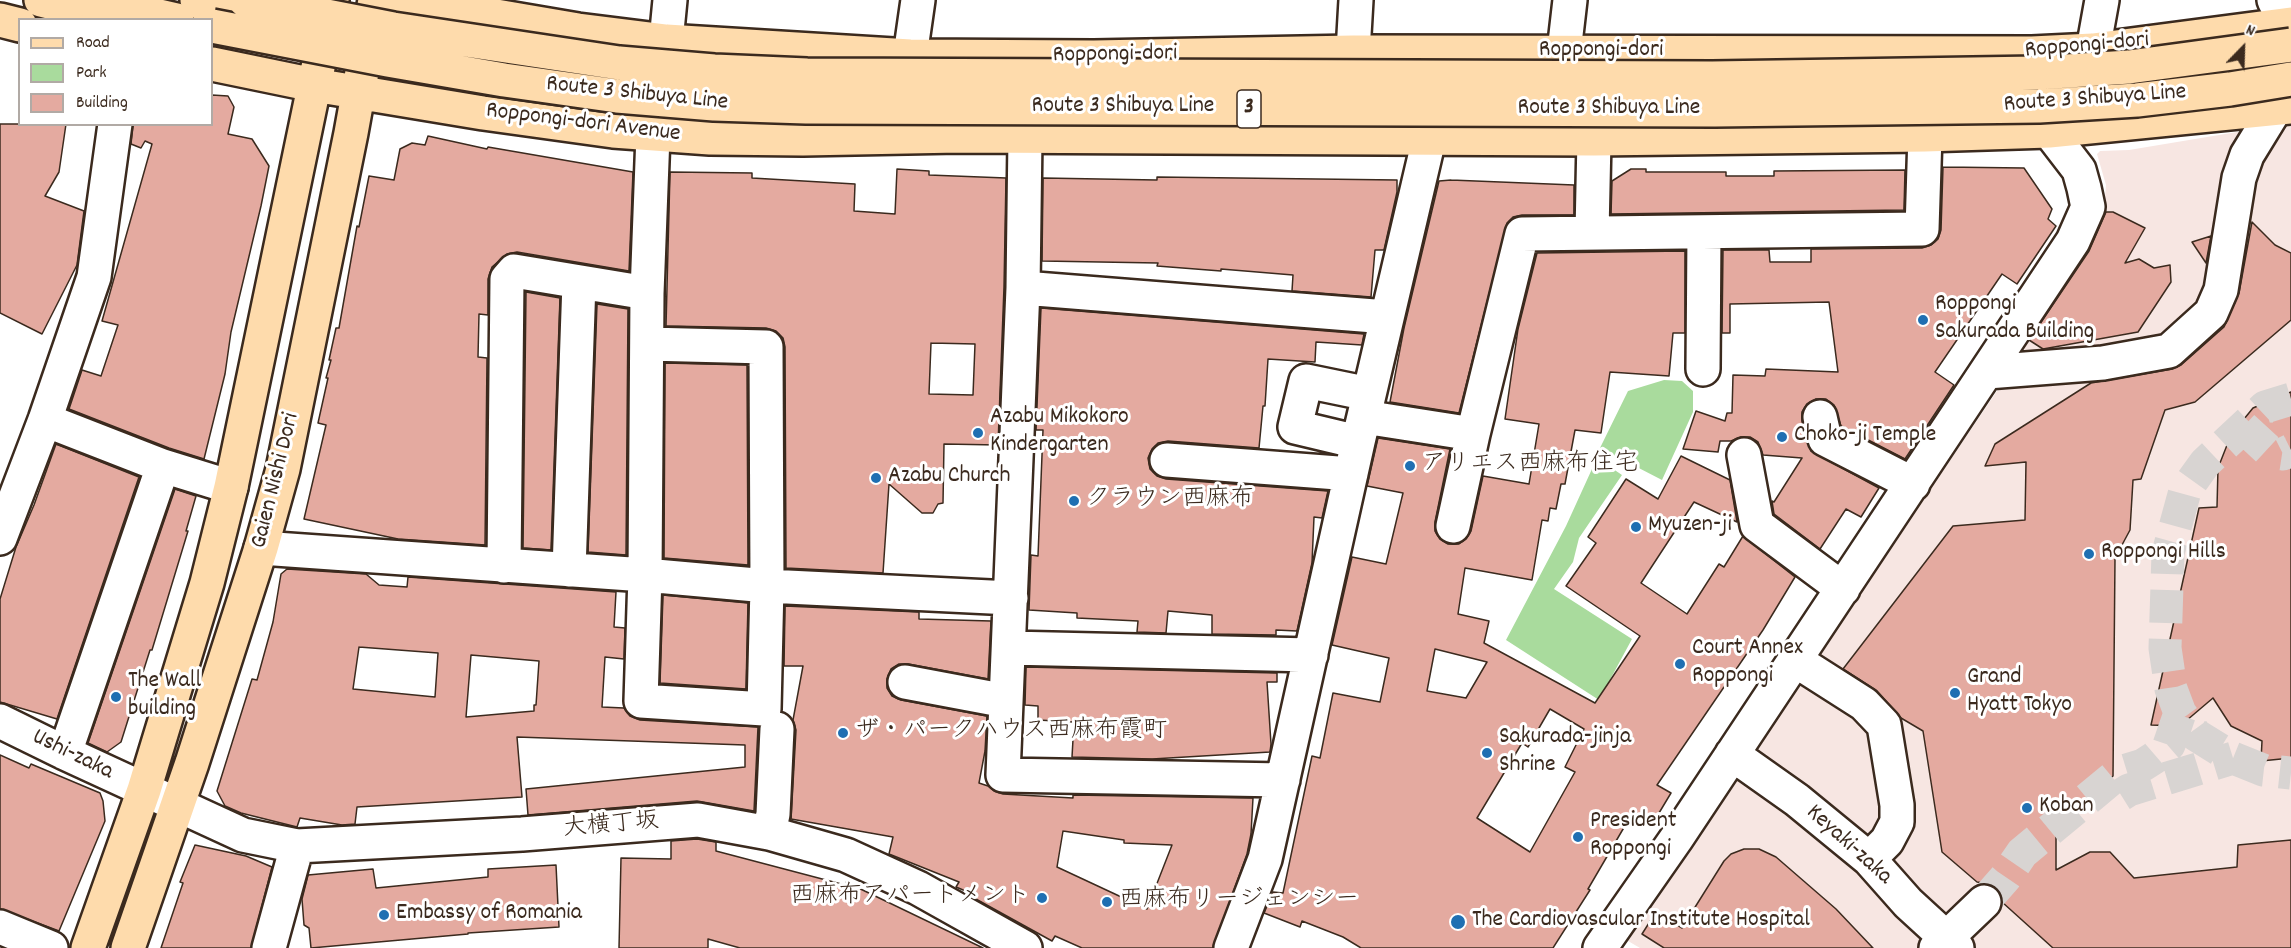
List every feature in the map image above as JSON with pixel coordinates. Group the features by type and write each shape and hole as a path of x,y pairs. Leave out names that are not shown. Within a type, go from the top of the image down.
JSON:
{"main road":[{"path":"41,0 110,18"},
{"path":"87,0 168,18"},
{"path":"197,0 209,8 266,22 342,48 355,56 359,70 359,93"},
{"name":"Route 3 Shibuya Line","path":"245,0 404,31 619,63 714,71 807,75 1712,78 2037,73 2129,67 2288,47"},
{"path":"334,0 338,14 352,29 368,38 399,50 435,56 459,65 501,99 556,123"},
{"name":"Gaien Nishi Dori","path":"88,948 144,790 207,583 231,487 334,0"},
{"name":"Gaien Nishi Dori","path":"128,948 178,805 261,548 283,469 359,93 375,0"},
{"path":"402,0 469,6 578,30 666,41 910,56"},
{"path":"0,20 18,24"},
{"name":"Route 3 Shibuya Line","path":"213,26 388,60 617,96 714,104 806,108 1715,110 2039,106 2137,100 2230,89 2288,47"},
{"name":"Roppongi-dori","path":"910,56 1094,57 1353,52 2032,53 2093,50 2238,31 2288,47"},
{"path":"1094,57 1352,94 1711,94 2044,90 2133,84 2288,47"},
{"path":"711,62 910,56"},
{"name":"Roppongi-dori Avenue","path":"213,64 314,86 556,123 654,135 803,139 958,136"},
{"path":"712,116 958,136 1025,138 1594,139 1925,135 2049,131 2283,109"}],"street":[{"path":"666,41 670,0"},
{"path":"910,56 918,0"},
{"path":"1353,52 1356,0"},
{"path":"1564,52 1570,0"},
{"path":"2093,50 2102,0"},
{"path":"1987,372 2103,363 2169,351 2211,313 2222,290 2239,178 2247,155 2283,109 2288,47"},
{"path":"0,538 45,420 94,278 116,126"},
{"path":"1600,948 1676,839 2073,240 2088,207 2079,170 2049,131"},
{"path":"647,344 766,347 767,586 764,709 641,701 645,575 647,293 654,135"},
{"path":"1453,526 1522,234 1922,229 1925,135"},
{"path":"1025,138 1023,288 1003,775 1283,780"},
{"path":"1231,948 1265,859 1429,139"},
{"path":"1592,233 1594,139"},
{"path":"1703,369 1704,232"},
{"path":"504,566 507,279 514,271 647,293"},
{"path":"569,570 579,282"},
{"path":"1023,288 1388,317"},
{"path":"1364,417 1473,434"},
{"path":"1820,417 1825,439 1912,484"},
{"path":"45,420 163,466 231,487"},
{"path":"1744,455 1757,525 1843,589"},
{"path":"1167,460 1351,474"},
{"path":"65,753 163,466"},
{"path":"261,548 645,575 767,586 1011,597"},
{"path":"1009,648 1311,655"},
{"path":"1795,660 1864,704 1884,725 1897,805 1896,822 1887,841 1869,859"},
{"path":"905,682 1006,700"},
{"name":"Ushi-zaka","path":"0,721 178,805"},
{"path":"769,833 773,814 777,729"},
{"name":"Keyaki-zaka","path":"1732,754 1797,800 1869,859 1947,945"},
{"name":"大横丁坂","path":"178,805 243,835 297,846 522,834 698,820 769,833 846,855 918,888 1025,948"},
{"path":"269,948 297,846"},
{"path":"1947,945 1984,902"},
{"path":"0,927 51,948"}],"shaded area":[{"name":"Roppongi Hills","path":"2291,123 2291,948 1640,948 1623,938 1774,721 1999,388 2004,361 2104,210 2106,185 2097,154 2100,151 2129,150"}],"green space":[{"path":"1664,380 1682,381 1693,391 1693,412 1662,480 1600,448 1628,391"},
{"path":"1597,458 1622,475 1579,538 1573,562 1554,589 1632,639 1599,700 1506,640 1566,526"}],"building":[{"path":"213,95 228,96 234,107 228,134 252,139 269,166 231,332 225,374 204,459 169,448 69,409 82,370 101,376 118,325 102,321 152,144 145,141 141,148 131,144 133,126 213,126"},
{"path":"0,124 66,126 59,172 45,196 84,211 77,265 42,334 0,313"},
{"path":"428,136 487,149 488,147 633,172 629,271 517,252 507,254 492,267 488,279 488,315 479,314 478,357 487,358 485,545 398,539 304,519 326,425 318,423 328,378 326,378 331,360 329,360 336,328 339,328 357,226 359,227 369,176 394,180 400,149 412,143 425,145"},
{"path":"1943,167 2024,168 2052,209 2048,219 2056,226 2017,284 2002,274 1935,372 1954,385 1905,459 1841,426 1834,405 1826,399 1816,399 1807,404 1802,412 1802,421 1811,451 1879,488 1861,517 1846,509 1820,549 1774,514 1772,501 1774,502 1802,458 1763,455 1758,442 1750,437 1720,441 1718,452 1683,449 1696,411 1725,421 1727,413 1732,413 1733,375 1765,376 1766,369 1838,372 1829,302 1730,304 1730,333 1722,333 1723,250 1769,250 1770,262 1811,262 1811,249 1922,248 1931,245 1938,239 1941,230"},
{"path":"897,169 929,171 929,175 1006,178 998,445 944,444 943,503 938,504 933,513 922,513 889,484 883,573 786,568 785,347 783,338 776,331 766,328 666,326 670,172 752,173 752,178 855,184 854,211 895,214","holes":["931,343 975,344 973,395 929,394"]},
{"path":"1631,169 1646,169 1646,172 1726,172 1726,176 1774,176 1774,171 1905,170 1904,210 1611,214 1612,181"},
{"path":"1157,177 1397,180 1397,192 1384,250 1375,250 1371,297 1292,291 1293,275 1157,266 1158,263 1042,261 1043,178 1157,180"},
{"path":"1439,181 1574,185 1574,215 1522,215 1513,217 1507,223 1459,413 1390,402 1404,328"},
{"path":"2106,212 2113,212 2145,228 2125,263 2139,259 2154,268 2170,265 2171,282 2138,332 2043,349 2029,340 2089,251"},
{"path":"2252,222 2275,245 2291,253 2291,320 2195,402 2165,410 2141,479 2133,480 2130,530 2115,558 2113,776 2056,825 2056,870 2090,852 2110,852 2134,878 2237,867 2238,845 2291,840 2291,948 2053,948 2002,902 1997,889 1990,884 1977,882 1942,852 1923,731 1901,718 1877,691 1843,669 1953,526 2025,520 2026,462 1985,466 1995,444 2091,383 2172,369 2181,365 2224,327 2239,293"},
{"path":"2211,236 2206,263 2192,242"},
{"path":"1685,251 1685,333 1673,333 1669,376 1610,372 1601,433 1575,430 1565,484 1561,484 1556,509 1550,508 1548,521 1542,520 1532,580 1465,568 1458,614 1489,621 1484,643 1595,703 1640,636 1566,586 1596,543 1588,537 1626,479 1658,499 1681,456 1730,480 1737,522 1694,502 1641,583 1687,614 1719,564 1724,567 1743,536 1795,577 1763,630 1657,785 1671,793 1653,823 1633,812 1588,889 1590,890 1553,948 1361,948 1343,937 1302,921 1300,927 1264,913 1273,892 1283,893 1312,756 1320,758 1333,693 1380,702 1389,658 1332,645 1352,557 1386,564 1403,493 1367,486 1378,438 1450,449 1435,522 1435,531 1440,539 1448,544 1459,544 1471,531 1483,476 1529,484 1539,424 1505,419 1518,329 1537,253","holes":["1435,649 1487,662 1466,698 1427,691","1550,709 1584,729 1565,767 1575,772 1530,852 1477,818 1522,743 1528,747"]},
{"path":"526,292 560,298 551,550 523,548"},
{"path":"597,304 628,309 626,555 588,552"},
{"path":"1041,308 1364,334 1362,345 1316,342 1315,362 1268,359 1259,448 1168,441 1158,443 1148,458 1150,469 1157,476 1166,479 1328,491 1322,518 1314,517 1312,563 1297,631 1276,630 1276,635 1212,634 1212,615 1168,611 1166,633 1137,632 1138,621 1077,618 1077,613 1029,610 1031,555 1038,556 1043,430 1036,430"},
{"path":"665,363 747,365 748,565 664,558"},
{"path":"2291,392 2291,758 2261,761 2262,741 2231,726 2213,698 2180,726 2151,725 2199,508 2217,507 2218,468 2231,435 2253,408"},
{"path":"56,444 139,477 57,719 0,702 0,599 16,547"},
{"path":"175,489 196,496 186,531 188,531 121,742 107,752 88,743"},
{"path":"287,569 366,574 379,585 407,587 408,577 616,592 614,627 625,628 624,659 605,657 602,707 624,708 630,716 640,720 758,727 754,811 697,801 528,815 526,789 745,767 745,745 517,737 522,797 357,807 355,824 342,825 300,818 297,827 241,813 225,806 217,791 252,679 257,680 273,622 281,574","holes":["359,647 438,653 435,697 353,689","471,655 539,661 534,711 466,717"]},
{"path":"663,595 748,603 746,689 660,683"},
{"path":"785,606 919,612 919,619 991,621 988,679 899,664 891,669 887,679 887,688 892,696 901,700 987,716 985,751 979,783 1003,794 1073,798 1073,795 1253,798 1251,834 1247,854 1213,948 1082,948 1055,936 1052,941 974,898 975,895 956,887 959,882 889,854 893,837 791,819 796,730 793,720 803,666 784,666","holes":["1063,831 1124,840 1124,843 1172,845 1147,909 1057,867"]},
{"path":"1026,667 1277,673 1277,682 1267,682 1270,752 1152,759 1072,757 1074,722 1038,720 1038,706 1025,705"},
{"path":"0,755 29,768 31,764 100,793 103,801 105,821 59,931 0,909"},
{"path":"697,839 716,842 716,851 845,885 846,882 983,948 740,948 708,939 708,948 619,948 621,858 671,859 671,841"},
{"path":"195,845 246,856 272,867 251,948 161,948 183,883 180,882"},
{"path":"1744,849 1759,849 1776,857 1836,909 1873,948 1664,948 1642,934 1656,912 1682,928 1724,861 1731,854"},
{"path":"556,865 559,927 311,948 309,928 304,925 302,899 308,875 373,869 376,888 488,877 488,869"}],"tunnel":[{"path":"2291,399 2265,407 2205,463 2185,491 2168,553 2165,648 2171,689 2180,713 2196,735 2233,758 2263,770 2291,773"},
{"path":"2243,427 2270,452 2283,454 2291,450"},
{"path":"1984,902 2005,878 2022,853 2120,772 2143,765 2169,745 2180,713"},
{"path":"2121,795 2129,790 2233,758"}],"place":[{"name":"Roppongi Sakurada Building","path":"1923,320"},
{"name":"Azabu Mikokoro Kindergarten","path":"978,433"},
{"name":"Choko-ji Temple","path":"1782,437"},
{"name":"アリエス西麻布住宅","path":"1410,466"},
{"name":"Azabu Church","path":"876,478"},
{"name":"クラウン西麻布","path":"1074,501"},
{"name":"Myuzen-ji","path":"1636,527"},
{"name":"Roppongi Hills","path":"2089,554"},
{"name":"Court Annex Roppongi","path":"1680,664"},
{"name":"Grand Hyatt Tokyo","path":"1955,693"},
{"name":"The Wall building","path":"116,697"},
{"name":"ザ・パークハウス西麻布霞町","path":"843,733"},
{"name":"Sakurada-jinja Shrine","path":"1487,753"},
{"name":"Koban","path":"2027,808"},
{"name":"President Roppongi","path":"1578,837"},
{"name":"西麻布アパートメント","path":"1042,898"},
{"name":"西麻布リージェンシー","path":"1107,902"},
{"name":"Embassy of Romania","path":"384,915"},
{"name":"The Cardiovascular Institute Hospital","path":"1458,922"}]}
